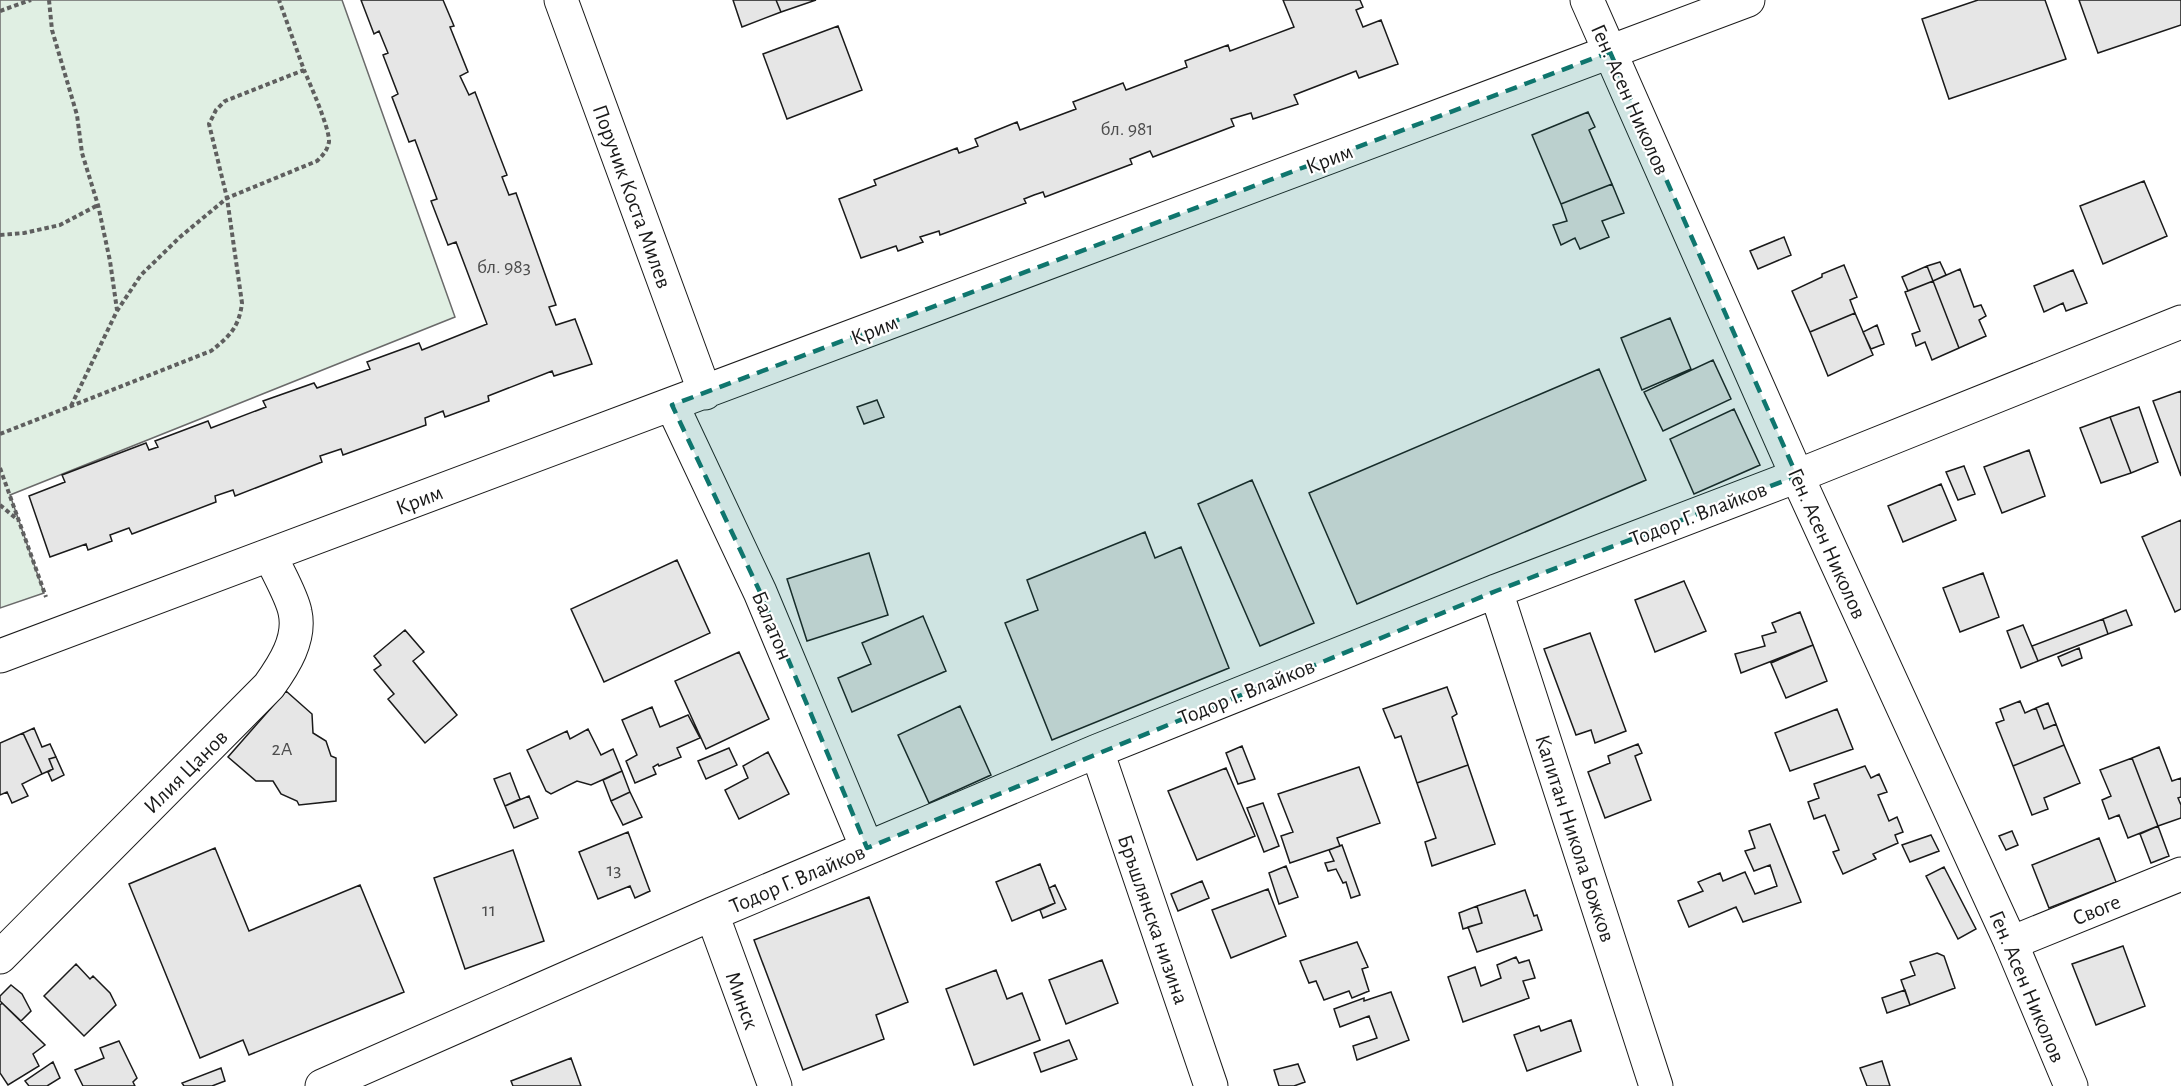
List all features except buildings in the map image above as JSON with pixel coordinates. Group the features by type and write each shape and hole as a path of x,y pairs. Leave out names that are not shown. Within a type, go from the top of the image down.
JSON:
{"street":[{"name":"Поручик Коста Милев","path":"561,0 705,393"},
{"name":"Ген. Асен Николов","path":"1587,0 1797,476 2010,944 2071,1086"},
{"name":"Крим","path":"0,656 1749,0"},
{"name":"Тодор Г. Влайков","path":"322,1086 712,914 1097,751 1496,591 1797,476 2181,322"},
{"name":"Балатон","path":"672,405 760,592 867,848"},
{"name":"Илия Цанов","path":"0,957 269,686 281,669 291,650 296,632 295,611 270,555"},
{"name":"Капитан Никола Божков","path":"1496,591 1656,1086"},
{"name":"Бръшлянска низина","path":"1097,751 1211,1086"},
{"name":"Своге","path":"2010,944 2181,874"},
{"name":"Минск","path":"712,914 775,1086"}],"path":[{"path":"0,11 31,0"},
{"path":"49,0 52,30 74,105 82,153 98,205 110,261 117,311"},
{"path":"71,407 117,311 141,275 180,237 227,198 317,161 325,153 329,140 327,129 279,0"},
{"path":"0,434 211,351 227,339 240,320 242,303 227,198 209,124 216,110 225,101 304,70"},
{"path":"0,235 24,233 60,225 98,205"},
{"path":"0,468 59,634"},
{"path":"0,505 19,520"}],"highlighted area":[{"path":"1610,52 1797,476 1496,591 867,848 760,592 672,405"}],"green space":[{"path":"0,0 342,0 455,317 10,495 44,593 0,608"}]}
